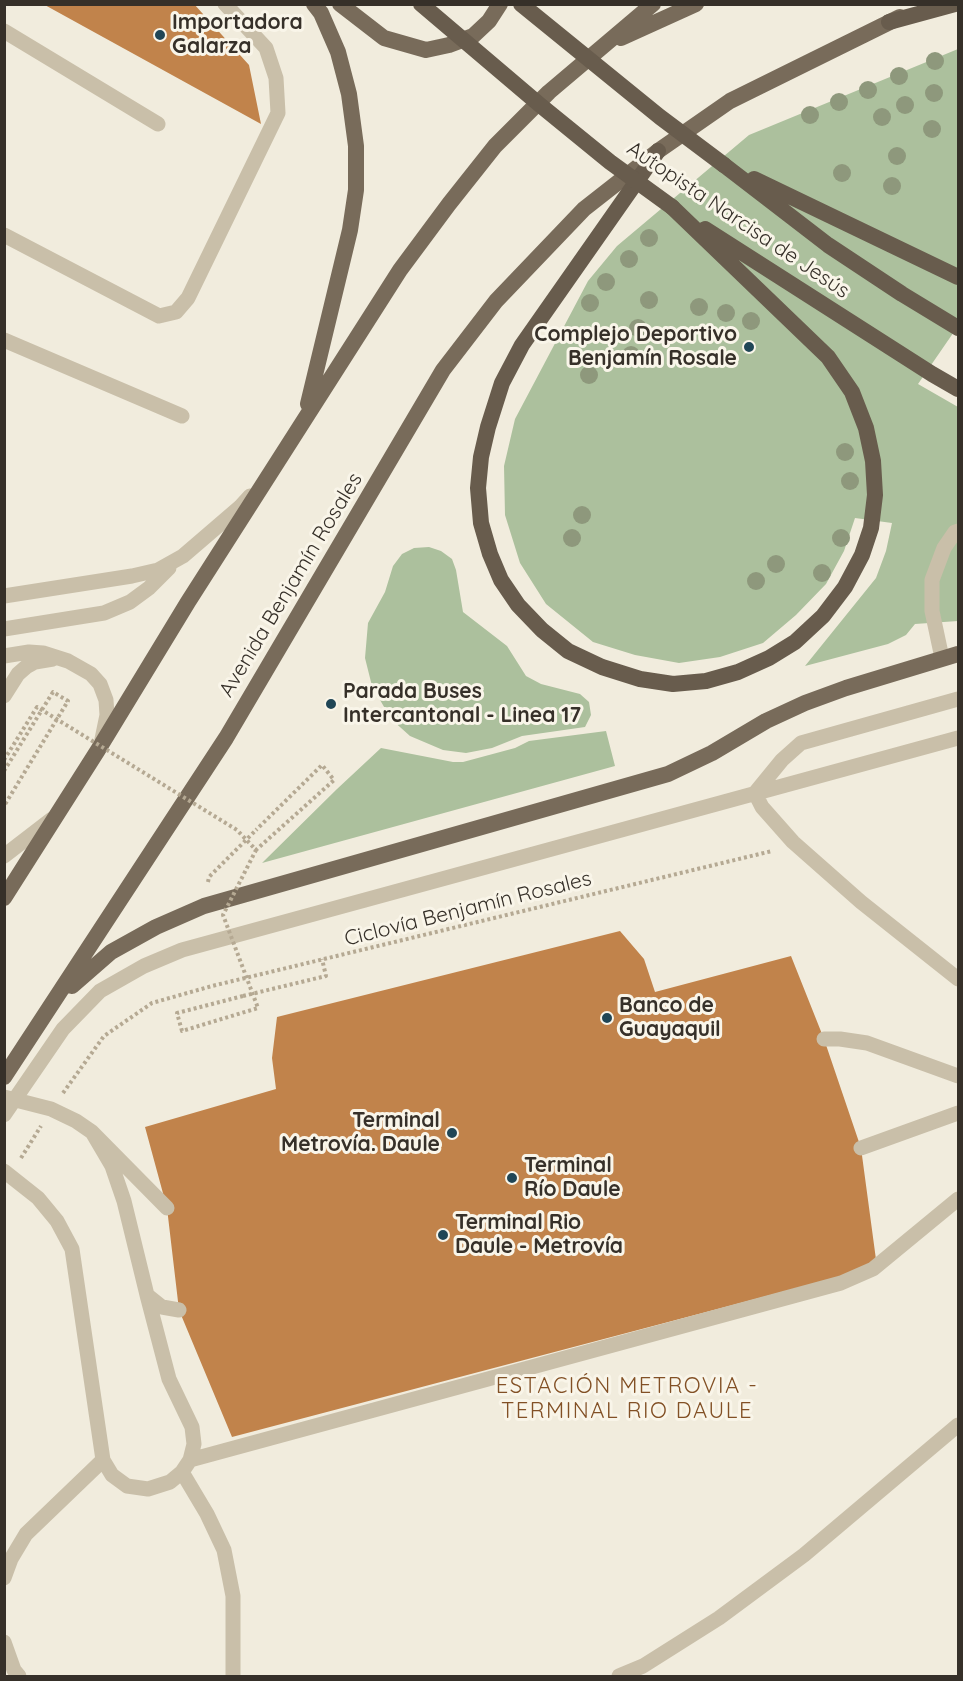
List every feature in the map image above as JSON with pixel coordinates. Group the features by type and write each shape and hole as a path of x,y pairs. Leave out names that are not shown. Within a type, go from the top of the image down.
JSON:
{"highway":[{"name":"Autopista Narcisa de Jesús","path":"421,4 610,162 672,207 958,389"},
{"name":"Autopista Narcisa de Jesús","path":"521,4 660,117 828,245 958,328"},
{"path":"889,22 955,4"},
{"path":"658,151 522,345 502,383 481,457 478,488 481,523 501,580 518,605 542,630 568,651 602,667 640,679 673,684 706,681 738,672 769,658 795,642 823,616 845,587 862,555 871,528 875,495 873,461 866,428 852,392 828,357 672,207"},
{"path":"724,165 958,277"}],"main road":[{"path":"305,418 350,230 356,190 357,146 349,94 338,51 321,13 314,4"},
{"path":"340,4 384,38 426,50 473,36 489,21 500,4"},
{"path":"4,898 59,813 188,602 400,270 495,146 549,92 653,4"},
{"path":"603,46 696,4"},
{"name":"Avenida Benjamín Rosales","path":"4,1077 58,998 226,738 443,370 496,301 584,209 658,151 730,101 924,4"},
{"path":"58,998 111,952 156,927 204,906 668,774 712,753 766,721 805,703 958,654"}],"lane":[{"path":"4,235 159,316 176,312 188,297 278,113 276,78 266,48 225,4"},
{"path":"4,31 158,124"},
{"path":"4,340 182,416"},
{"path":"4,629 104,613 130,602 240,507 270,473"},
{"path":"942,658 932,611 932,580 944,548 958,531"},
{"path":"4,596 132,576 158,570 183,556"},
{"path":"4,656 29,652 43,653 68,661 91,674 100,684 106,700 107,715 98,750"},
{"path":"4,696 18,674 26,667 45,659 68,661"},
{"path":"755,793 782,760 801,743 958,699"},
{"path":"4,1115 9,1098 63,1029 100,991 163,958 958,738"},
{"path":"755,793 762,807 794,843 861,902 958,979"},
{"path":"4,856 59,813"},
{"path":"824,1039 867,1043 958,1076"},
{"path":"9,1098 51,1109 92,1132 167,1208"},
{"path":"861,1148 958,1113"},
{"path":"8,1173 38,1198 57,1221 72,1250 103,1460 112,1475 127,1486 148,1489 170,1482 186,1466 194,1444 192,1427 169,1379 124,1201 112,1166 92,1132"},
{"path":"186,1466 841,1283 873,1269 958,1199"},
{"path":"147,1295 162,1307 179,1310"},
{"path":"619,1677 643,1666 719,1618 804,1555 958,1425"},
{"path":"4,1578 10,1559 26,1534 103,1460"},
{"path":"186,1466 224,1550 233,1596 233,1677"},
{"path":"4,1642 14,1670 19,1677"}],"path":[{"path":"4,771 53,692 68,701 4,806"},
{"path":"4,760 37,707 237,830 255,850"},
{"path":"204,906 209,878 322,765 334,780 255,850 223,915 258,1008 182,1031 177,1013 243,996 326,976 322,959"},
{"name":"Ciclovía Benjamín Rosales","path":"8,1173 104,1036 152,1003 322,959 780,849"}],"green space":[{"name":"Complejo Deportivo Benjamín Rosale","path":"958,49 958,326 918,384 958,407 958,621 915,624 906,635 888,644 805,666 876,578 886,551 892,523 855,518 844,551 826,584 796,615 763,643 720,657 679,663 635,655 593,642 546,604 520,563 505,515 504,466 515,419 588,281 617,246 749,135"},
{"path":"429,547 441,551 452,559 463,612 507,646 526,676 541,684 580,694 589,702 591,715 585,727 522,736 492,748 466,753 443,750 410,736 391,719 372,686 365,658 368,623 385,592 393,566 402,554 414,548"},
{"path":"606,731 615,766 262,863 381,748 463,762 515,748 529,741"}],"building":[{"name":"Importadora Galarza","path":"43,4 194,4 249,65 261,124"},
{"name":"Terminal Río Daule","path":"620,931 644,959 655,992 791,956 824,1039 861,1148 877,1267 232,1437 179,1310 167,1208 145,1127 276,1089 272,1058 277,1017"}],"place":[{"name":"Importadora Galarza","path":"160,35"},
{"name":"Complejo Deportivo Benjamín Rosale","path":"749,347"},
{"name":"Parada Buses Intercantonal - Linea 17","path":"331,704"},
{"name":"Banco de Guayaquil","path":"607,1018"},
{"name":"Terminal Metrovía. Daule","path":"452,1133"},
{"name":"Terminal Río Daule","path":"512,1178"},
{"name":"Terminal Rio Daule - Metrovía","path":"443,1235"}],"district":[{"name":"ESTACIÓN METROVIA - TERMINAL RIO DAULE","path":"627,1398"}]}
